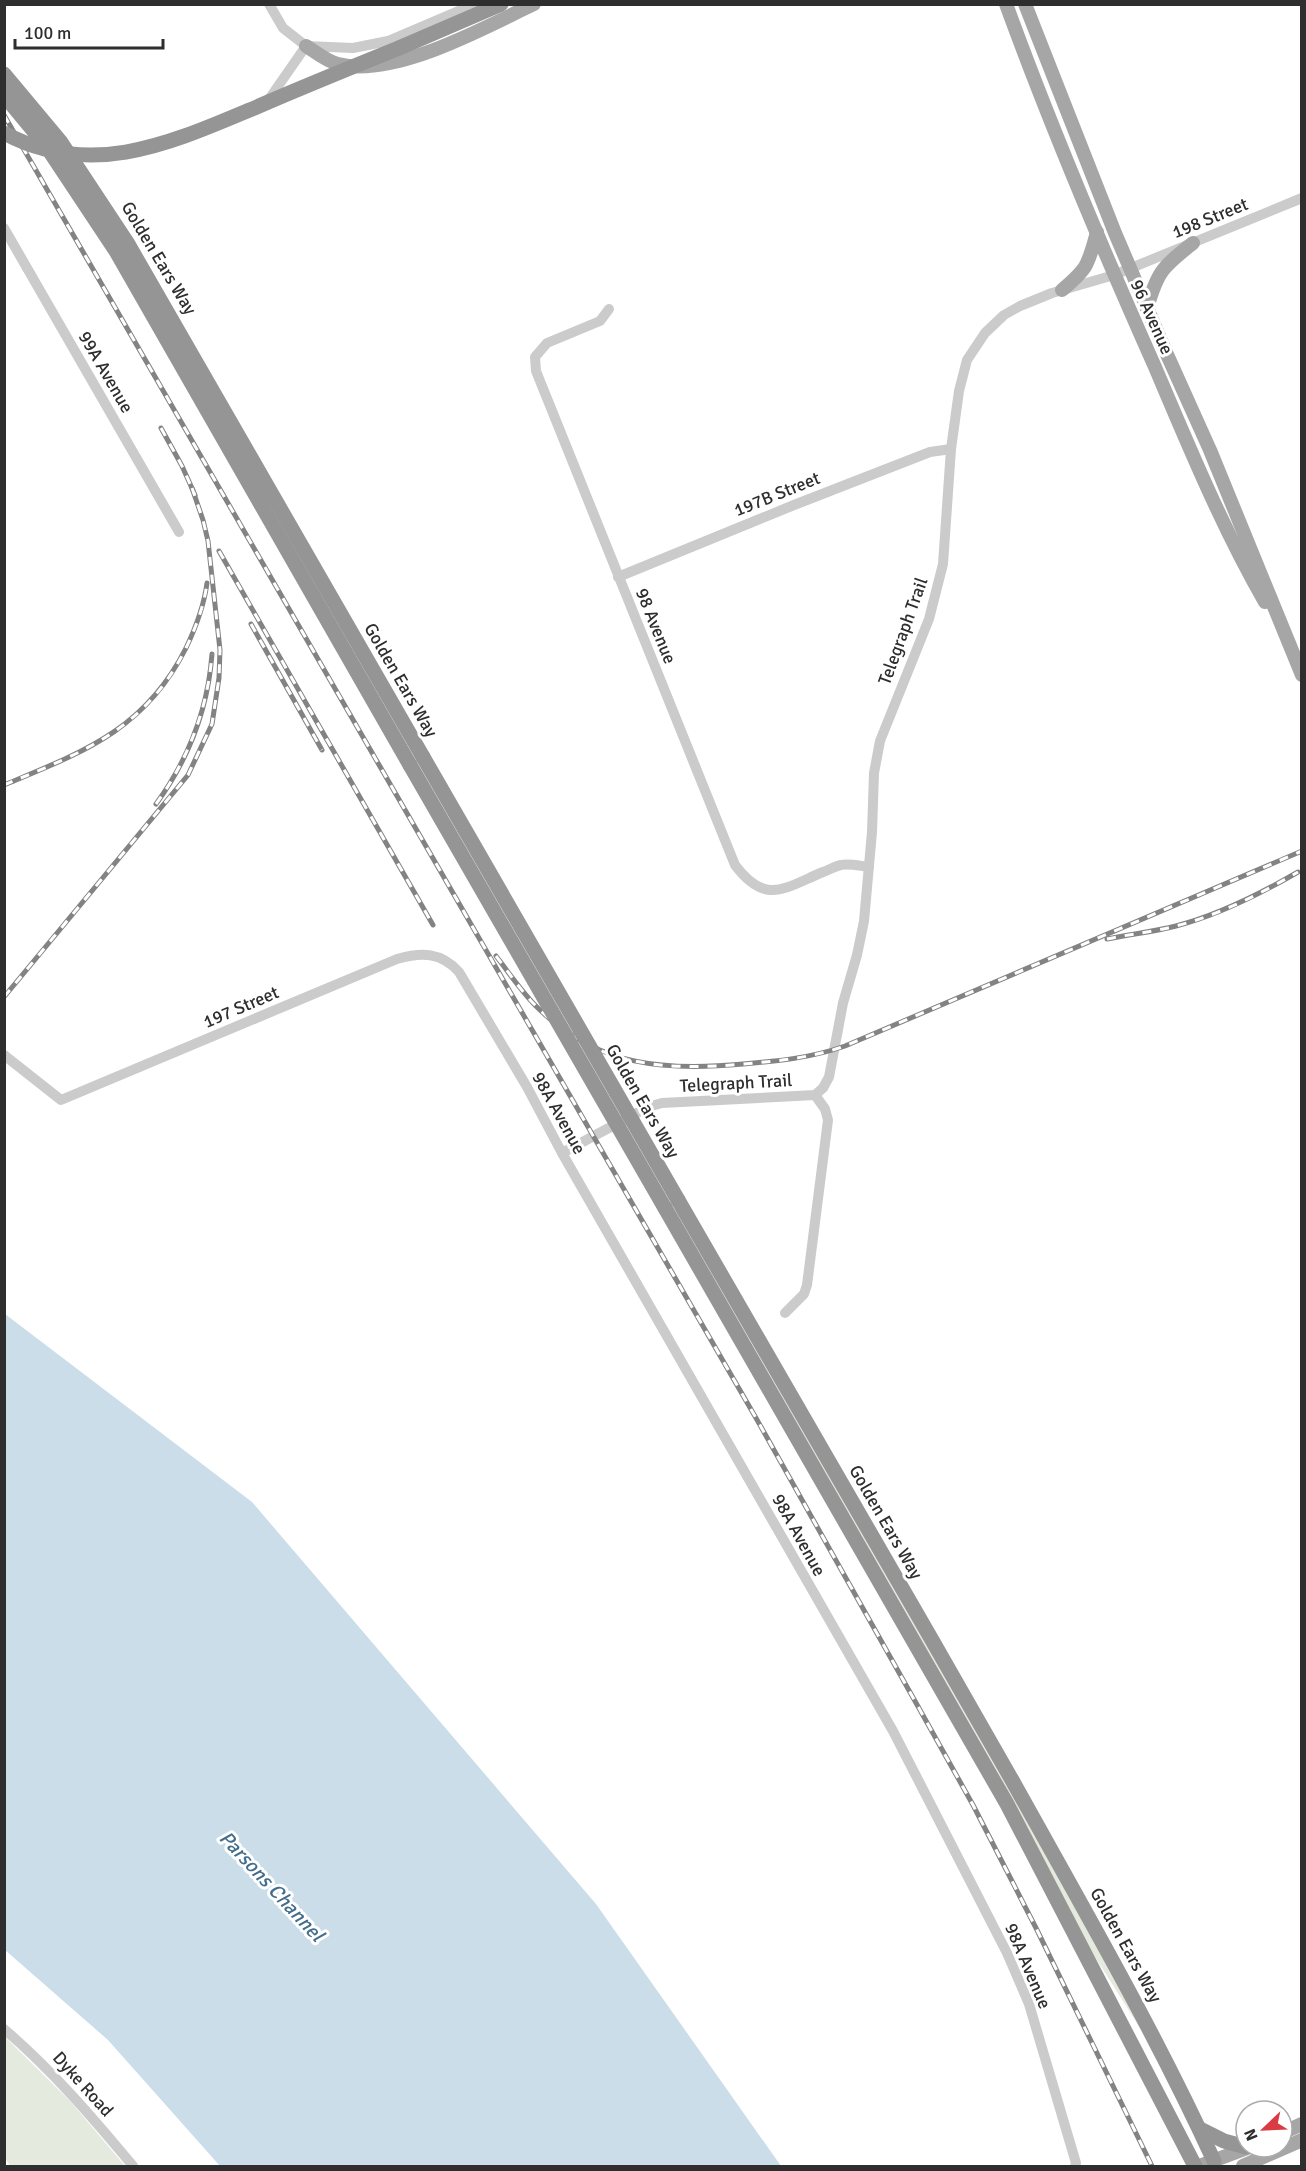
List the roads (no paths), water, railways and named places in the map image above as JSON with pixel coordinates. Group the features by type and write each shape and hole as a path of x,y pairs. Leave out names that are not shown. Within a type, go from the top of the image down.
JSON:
{"highway":[{"path":"4,133 45,149 72,154 112,155 138,151 184,137 501,4"},
{"name":"Golden Ears Way","path":"4,74 60,141 671,1204 1007,1804 1197,2166"},
{"name":"Golden Ears Way","path":"4,95 122,247"},
{"name":"Golden Ears Way","path":"671,1204 946,1663 1152,2032 1216,2164"},
{"path":"1200,2128 1234,2147"}],"main road":[{"path":"306,45 321,56 338,64 364,67 395,63 423,55 534,4"},
{"name":"96 Avenue","path":"1006,4 1114,275 1224,523 1255,585 1284,634"},
{"name":"96 Avenue","path":"1025,4 1092,177 1226,488 1302,675"},
{"path":"1062,290 1083,273 1097,232"},
{"path":"1148,308 1154,284 1164,266 1193,243"},
{"path":"1197,2166 1234,2159"}],"street":[{"path":"269,4 283,28 306,45 353,48 388,41 475,4"},
{"path":"265,105 306,45"},
{"name":"198 Street","path":"1130,269 1302,198"},
{"name":"99A Avenue","path":"4,228 180,532"},
{"name":"Telegraph Trail","path":"562,1153 611,1125 648,1107 662,1103 815,1095 824,1088 829,1077 843,1003 864,921 872,832 874,773 880,741 929,618 943,564 951,449 962,376 967,360 977,343 1004,315 1036,298 1130,269"},
{"name":"98 Avenue","path":"609,309 600,321 547,343 536,357 536,371 735,865 744,877 758,888 770,892 842,865 869,867"},
{"name":"197B Street","path":"618,577 794,504 930,452 951,449"},
{"name":"197 Street","path":"4,1055 61,1100 397,959 421,953 435,956"},
{"name":"98A Avenue","path":"435,956 444,959 459,972 527,1087 562,1153 893,1731 1007,1953 1029,2004 1077,2165"},
{"name":"Telegraph Trail","path":"785,1313 804,1294 807,1285 828,1120 825,1109 815,1095"},
{"name":"Dyke Road","path":"4,2029 35,2055 68,2090 133,2166"}],"water":[{"name":"Parsons Channel","path":"5,1314 252,1502 596,1904 781,2166 220,2166 108,2040 5,1950"}],"railway":[{"path":"4,115 756,1418 920,1710 973,1805 1036,1928 1152,2166"},
{"path":"161,428 195,495"},
{"path":"4,997 188,775 212,724 219,678 220,650 208,541 192,488"},
{"path":"219,551 433,925"},
{"path":"4,785 85,749 131,719 170,676 186,648 199,616 207,583"},
{"path":"251,624 322,750"},
{"path":"156,804 178,770 194,733 206,694 212,654"},
{"path":"496,956 539,1009 585,1043 609,1054 634,1061 687,1067 782,1060 845,1046 1302,851"},
{"path":"1107,939 1167,928 1208,916 1254,896 1298,872"}]}
